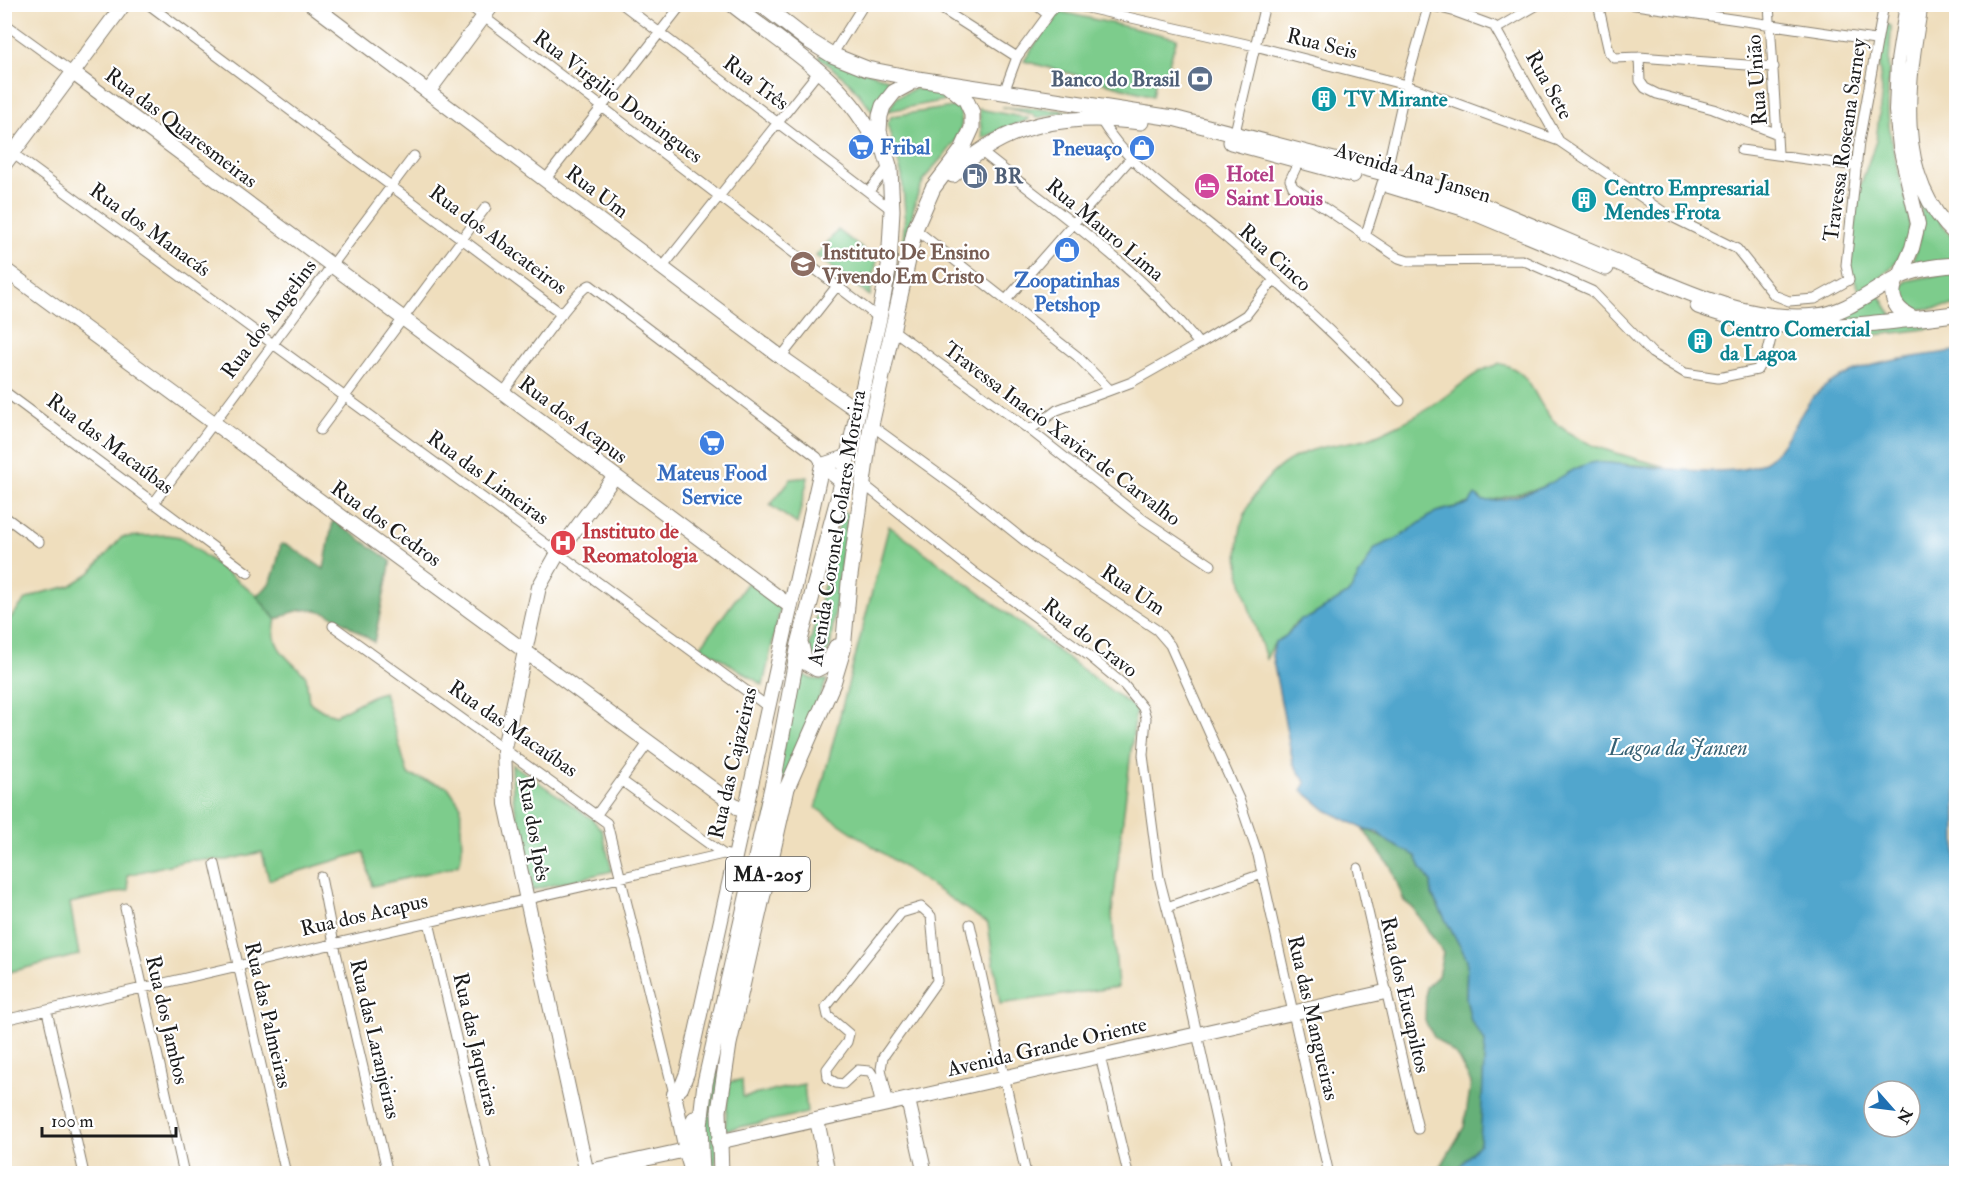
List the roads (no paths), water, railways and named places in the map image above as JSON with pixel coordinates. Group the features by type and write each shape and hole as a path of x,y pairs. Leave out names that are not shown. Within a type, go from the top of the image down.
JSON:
{"main road":[{"path":"732,4 841,90 871,133 886,170 892,210"},
{"name":"Avenida Ana Jansen","path":"761,4 806,39 832,55 867,69 918,80 1164,116 1235,132 1384,178 1463,208 1719,314 1774,326 1825,327 1956,314"},
{"name":"Avenida Coronel Colares Moreira","path":"702,1173 700,1126 705,1083 773,783 801,634 842,482 889,266 892,210 891,169 879,130 880,116 883,106 894,92 918,80"},
{"name":"Avenida Coronel Colares Moreira","path":"721,1173 718,1142 721,1096 729,1044 787,788 840,662 871,425 918,224 933,188 962,150 972,128 972,113 966,100 957,90 946,84"},
{"name":"Avenida Ana Jansen","path":"918,224 954,174 979,150 1020,130 1053,122 1100,119 1186,130 1299,161 1456,194 1684,290 1747,311 1797,318 1820,316 1842,309 1899,277 1933,267 1956,265"},
{"path":"1899,277 1892,289 1893,302 1901,312 1915,319"},
{"path":"801,634 801,651 805,662 817,669 826,666 835,652 849,583"},
{"path":"693,1173 686,1150 705,1083"}],"street":[{"path":"4,165 9,150 73,73 124,4"},
{"name":"Rua dos Abacateiros","path":"148,4 562,314 584,287 593,287 817,457 822,465 842,482"},
{"name":"Rua Um","path":"311,4 781,357 858,411"},
{"name":"Rua Virgilio Domingues","path":"467,4 879,318"},
{"path":"428,92 493,4"},
{"name":"Rua Três","path":"622,4 892,210"},
{"path":"545,180 682,4"},
{"path":"832,55 864,4"},
{"path":"934,4 1017,57"},
{"path":"1035,4 1047,14"},
{"path":"1004,92 1017,57 1056,4"},
{"name":"Rua Seis","path":"1070,4 1255,46 1406,85 1559,141"},
{"path":"1235,132 1265,4"},
{"path":"1365,237 1384,178 1428,5 1485,21 1496,29 1539,4"},
{"path":"1598,4 1608,47 1614,58 1640,57 1774,67"},
{"path":"1629,4 1772,27 1875,40"},
{"name":"Rua União","path":"1769,4 1778,153"},
{"name":"Travessa Roseana Sarney","path":"1849,280 1846,265 1857,165 1875,40 1884,4"},
{"path":"1899,277 1912,248 1918,224 1900,147 1896,111 1898,61 1907,4"},
{"path":"1921,4 1909,80 1912,147 1932,204 1956,235"},
{"name":"Rua das Quaresmeiras","path":"4,23 331,267"},
{"name":"Rua Sete","path":"1496,29 1559,141 1668,215 1737,249 1779,298 1789,301 1815,299 1849,280"},
{"path":"1640,57 1639,73 1645,88 1657,94 1713,109 1778,134"},
{"path":"662,268 819,71"},
{"name":"Rua Cinco","path":"1100,119 1109,135 1131,159 1232,243 1354,353 1400,401"},
{"name":"Rua dos Manacás","path":"9,150 274,343"},
{"name":"Rua Mauro Lima","path":"979,150 1130,270 1169,308 1199,344"},
{"path":"1741,150 1857,165"},
{"name":"Rua dos Angelins","path":"153,504 414,156"},
{"path":"1006,300 1131,159"},
{"path":"1299,161 1291,184 1365,237 1399,258 1408,261 1518,259 1540,267 1592,291 1658,358 1685,373 1706,378 1725,377 1757,370 1765,360 1774,326"},
{"path":"869,191 886,170"},
{"path":"320,430 486,207"},
{"path":"918,224 1006,300 1077,356 1110,390"},
{"name":"Rua dos Acapus","path":"331,267 790,606"},
{"name":"Rua dos Cedros","path":"4,269 744,812"},
{"path":"1030,430 1057,410 1145,375 1199,344 1245,315 1273,281"},
{"path":"781,357 837,286"},
{"path":"503,393 562,314"},
{"name":"Travessa Inacio Xavier de Carvalho","path":"893,330 1030,430 1144,520 1211,565"},
{"name":"Rua das Limeiras","path":"274,343 767,706"},
{"name":"Rua das Macaúbas","path":"4,391 248,573"},
{"name":"Rua Um","path":"871,425 970,497 1035,549 1163,636 1174,654 1239,799 1262,874"},
{"path":"822,465 847,457"},
{"name":"Rua das Cajazeiras","path":"674,1094 681,1088 687,1073 728,855 744,812 822,465"},
{"name":"Rua dos Ipês","path":"583,1173 506,804 503,780 504,748 539,587 558,553 614,477"},
{"name":"Rua do Cravo","path":"862,483 975,573 1088,655 1138,699 1146,718 1143,755 1149,814 1167,907 1228,1173"},
{"path":"4,516 39,542"},
{"name":"Rua das Macaúbas","path":"333,626 597,814"},
{"path":"583,1173 686,1150 610,830 597,814 649,742"},
{"path":"622,780 728,855"},
{"name":"Rua dos Acapus","path":"4,1020 728,855"},
{"name":"Rua das Palmeiras","path":"215,864 286,1173"},
{"name":"Rua dos Eucapiltos","path":"1359,868 1385,992 1418,1129"},
{"path":"1167,907 1262,874"},
{"name":"Rua das Mangueiras","path":"1262,874 1328,1170"},
{"name":"Rua das Laranjeiras","path":"321,877 334,944 388,1173"},
{"path":"921,907 932,916 937,981 882,1058 885,1105 870,1071 858,1071 840,1084 828,1078 827,1069 848,1042 849,1034 828,1016 826,1007 901,914 921,907"},
{"name":"Rua dos Jambos","path":"125,908 141,989 184,1173"},
{"name":"Rua das Jaqueiras","path":"429,922 488,1173"},
{"path":"970,924 1026,1173"},
{"name":"Avenida Grande Oriente","path":"718,1142 1385,992"},
{"path":"47,1011 84,1173"},
{"path":"1100,1056 1128,1173"},
{"path":"908,1100 925,1173"},
{"path":"817,1120 828,1173"}],"water":[{"name":"Lagoa da Jansen","path":"1956,351 1956,1173 1454,1173 1480,1143 1485,1041 1471,1021 1466,998 1467,959 1432,895 1431,881 1422,870 1416,856 1390,843 1377,832 1362,828 1326,810 1302,790 1306,783 1293,763 1272,656 1275,642 1286,636 1301,619 1310,617 1349,593 1375,548 1398,538 1436,512 1469,504 1475,495 1483,501 1516,496 1540,488 1576,468 1595,462 1702,471 1743,469 1758,465 1768,459 1784,443 1808,404 1829,384 1863,368 1901,359"}],"place":[{"name":"Banco do Brasil","path":"1200,79"},
{"name":"TV Mirante","path":"1324,99"},
{"name":"Fribal","path":"861,147"},
{"name":"Pneuaço","path":"1142,148"},
{"name":"BR","path":"975,176"},
{"name":"Hotel Saint Louis","path":"1207,186"},
{"name":"Centro Empresarial Mendes Frota","path":"1584,200"},
{"name":"Zoopatinhas Petshop","path":"1067,250"},
{"name":"Instituto De Ensino Vivendo Em Cristo","path":"803,264"},
{"name":"Centro Comercial da Lagoa","path":"1700,341"},
{"name":"Mateus Food Service","path":"712,443"},
{"name":"Instituto de Reomatologia","path":"563,543"}]}
